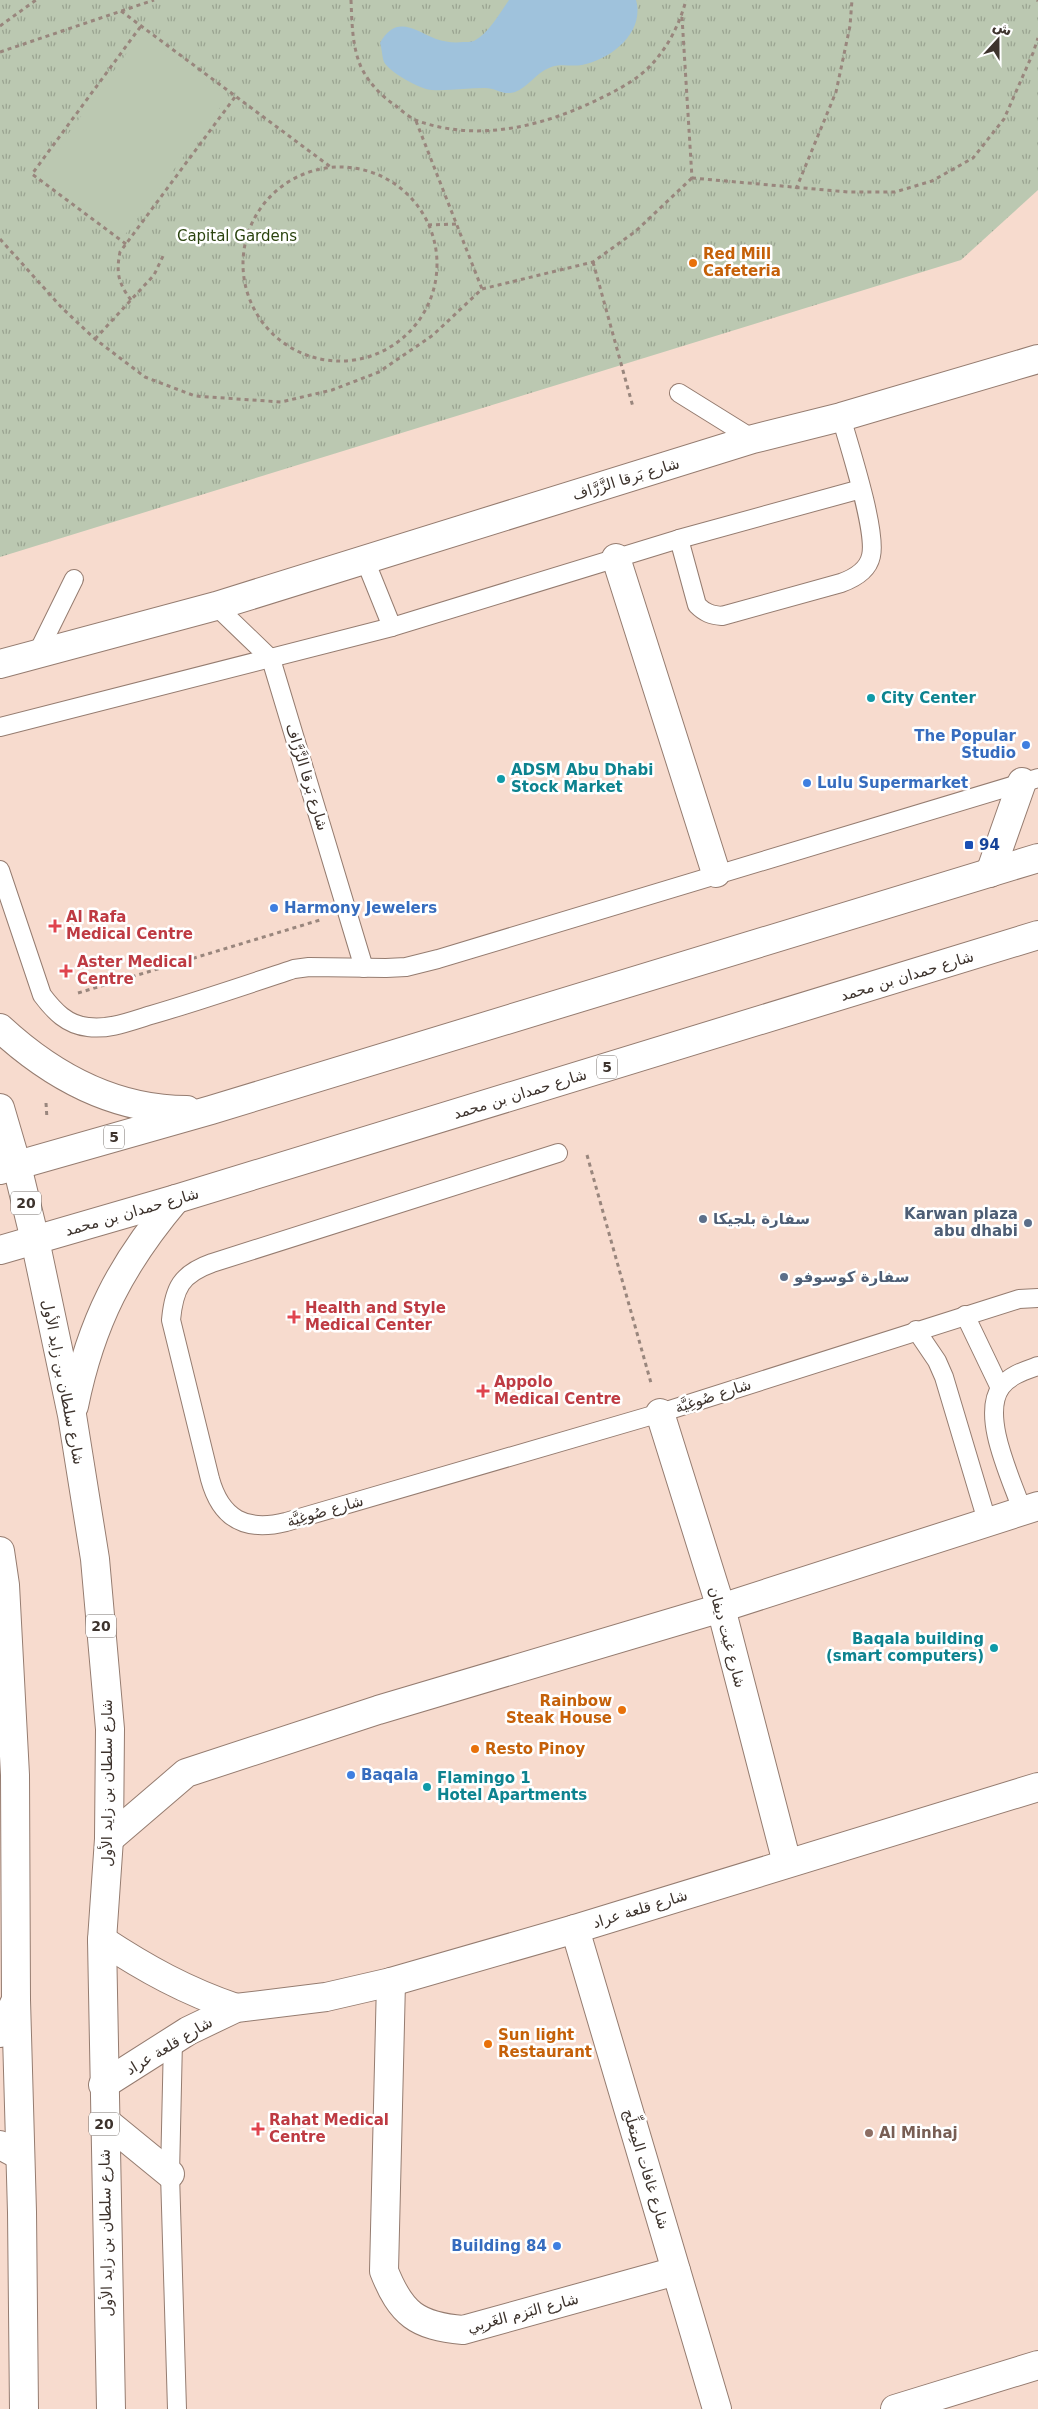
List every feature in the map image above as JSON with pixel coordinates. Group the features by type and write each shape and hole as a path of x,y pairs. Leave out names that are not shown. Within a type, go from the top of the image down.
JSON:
{"street":[{"name":"شارع بَرقا الزَّرَّاف","path":"0,664 38,652 51,651 216,606 753,439 841,417 1038,358"},
{"path":"616,558 716,874"},
{"path":"990,873 1030,780"},
{"name":"5","path":"9,1168 211,1110 1038,858"},
{"name":"شارع حمدان بن محمد","path":"0,1250 176,1199 1034,938"},
{"path":"0,1028 48,1067 103,1095 156,1108 211,1110"},
{"name":"شارع سلطان بن زايد الأول","path":"0,1108 9,1168 35,1240 72,1415 95,1559 110,1729 109,1839 102,1940 103,2085 111,2409"},
{"path":"72,1415 81,1371 95,1329 114,1288 131,1257 176,1199"},
{"name":"شارع غيت ديفان","path":"660,1414 721,1608 787,1863"},
{"path":"109,1839 186,1773 378,1710 721,1608 987,1520 1030,1508"},
{"path":"0,1551 16,2000 9,2150 11,2248 24,2409"},
{"name":"شارع قلعة عراد","path":"103,2085 173,2040 236,2008 326,1997 391,1982 575,1929 1038,1787"},
{"name":"شارع غافات المِتعلِّج","path":"575,1929 717,2409"},
{"name":"شارع قلعة عراد","path":"102,1940 168,1981 201,1996 236,2008"},
{"name":"شارع البَزم الغَربِي","path":"391,1982 384,2272 394,2296 412,2316 436,2328 463,2330 676,2270"},
{"path":"0,2034 16,2000"},
{"path":"104,2120 170,2174"},
{"path":"895,2409 1038,2365"}],"lane":[{"path":"679,393 753,439"},
{"path":"679,539 697,604 704,612 712,616 722,616 846,581 860,574 871,557 872,546 861,489 841,417"},
{"path":"0,727 392,627 679,539 861,489"},
{"path":"366,560 392,627"},
{"path":"38,652 74,579"},
{"path":"216,606 272,659"},
{"name":"شارع بَرقا الزَّرَّاف","path":"272,659 364,968"},
{"path":"0,870 42,995 54,1010 69,1021 86,1027 105,1028 196,1002 294,970 328,966 364,968 406,967 438,959 1030,780"},
{"name":"شارع صُوغِيَّة","path":"558,1153 212,1263 198,1268 186,1277 176,1290 172,1304 171,1320 214,1495 223,1509 237,1520 253,1525 269,1526 660,1414 965,1315 1019,1299 1038,1298"},
{"path":"965,1315 1000,1388"},
{"path":"916,1330 932,1353 944,1377 987,1520"},
{"path":"1030,1508 995,1429 993,1414 1000,1388 1011,1378 1038,1366"},
{"path":"173,2040 170,2174 177,2409"}],"path":[{"path":"0,26 36,0"},
{"path":"0,52 154,0"},
{"path":"352,0 352,33 361,67 380,95 416,120 460,130 488,131 545,122 574,111 619,89 652,64 669,41 682,16 686,0"},
{"path":"796,189 836,92 850,26 852,0"},
{"path":"121,11 332,168"},
{"path":"682,16 692,178"},
{"path":"126,244 32,174 141,26"},
{"path":"0,239 62,308 95,339 145,377 195,396 281,402 332,390 379,372 433,335 482,290 593,262 636,231 692,178 796,189 895,192 932,181 973,158 1004,119 1034,53 1038,38"},
{"path":"131,300 118,280 120,252 235,97"},
{"path":"416,120 482,290"},
{"path":"345,166 376,173 404,190 425,215 436,246 437,279 427,310 407,335 380,354 348,361 316,358 286,346 263,324 248,296 242,265 247,234 261,205 284,184 313,170 332,168 345,166"},
{"path":"428,225 457,224"},
{"path":"95,339 154,275 164,254"},
{"path":"593,262 633,407"},
{"path":"78,999 78,991 347,912"},
{"path":"587,1155 660,1414"}],"green space":[{"name":"Capital Gardens","path":"0,0 1038,0 1038,190 961,260 0,557"},
{"path":"142,32 228,97 124,236 40,173"}],"water":[{"path":"509,0 636,0 636,23 624,42 604,57 582,65 549,68 519,90 511,93 485,88 427,89 413,84 398,75 384,62 380,43 392,29 406,27 446,42 473,41 489,28"}],"place":[{"name":"Red Mill Cafeteria","path":"693,263"},
{"name":"City Center","path":"871,698"},
{"name":"The Popular Studio","path":"1026,745"},
{"name":"ADSM Abu Dhabi Stock Market","path":"501,779"},
{"name":"Lulu Supermarket","path":"807,783"},
{"name":"94","path":"969,845"},
{"name":"Harmony Jewelers","path":"274,908"},
{"name":"Al Rafa Medical Centre","path":"55,926"},
{"name":"Aster Medical Centre","path":"66,971"},
{"name":"سفارة بلجيكا","path":"703,1219"},
{"name":"Karwan plaza abu dhabi","path":"1028,1223"},
{"name":"سفارة كوسوفو","path":"784,1277"},
{"name":"Health and Style Medical Center","path":"294,1317"},
{"name":"Appolo Medical Centre","path":"483,1391"},
{"name":"Baqala building (smart computers)","path":"994,1648"},
{"name":"Rainbow Steak House","path":"622,1710"},
{"name":"Resto Pinoy","path":"475,1749"},
{"name":"Baqala","path":"351,1775"},
{"name":"Flamingo 1 Hotel Apartments","path":"427,1787"},
{"name":"Sun light Restaurant","path":"488,2044"},
{"name":"Rahat Medical Centre","path":"258,2129"},
{"name":"Al Minhaj","path":"869,2133"},
{"name":"Building 84","path":"557,2246"}]}
